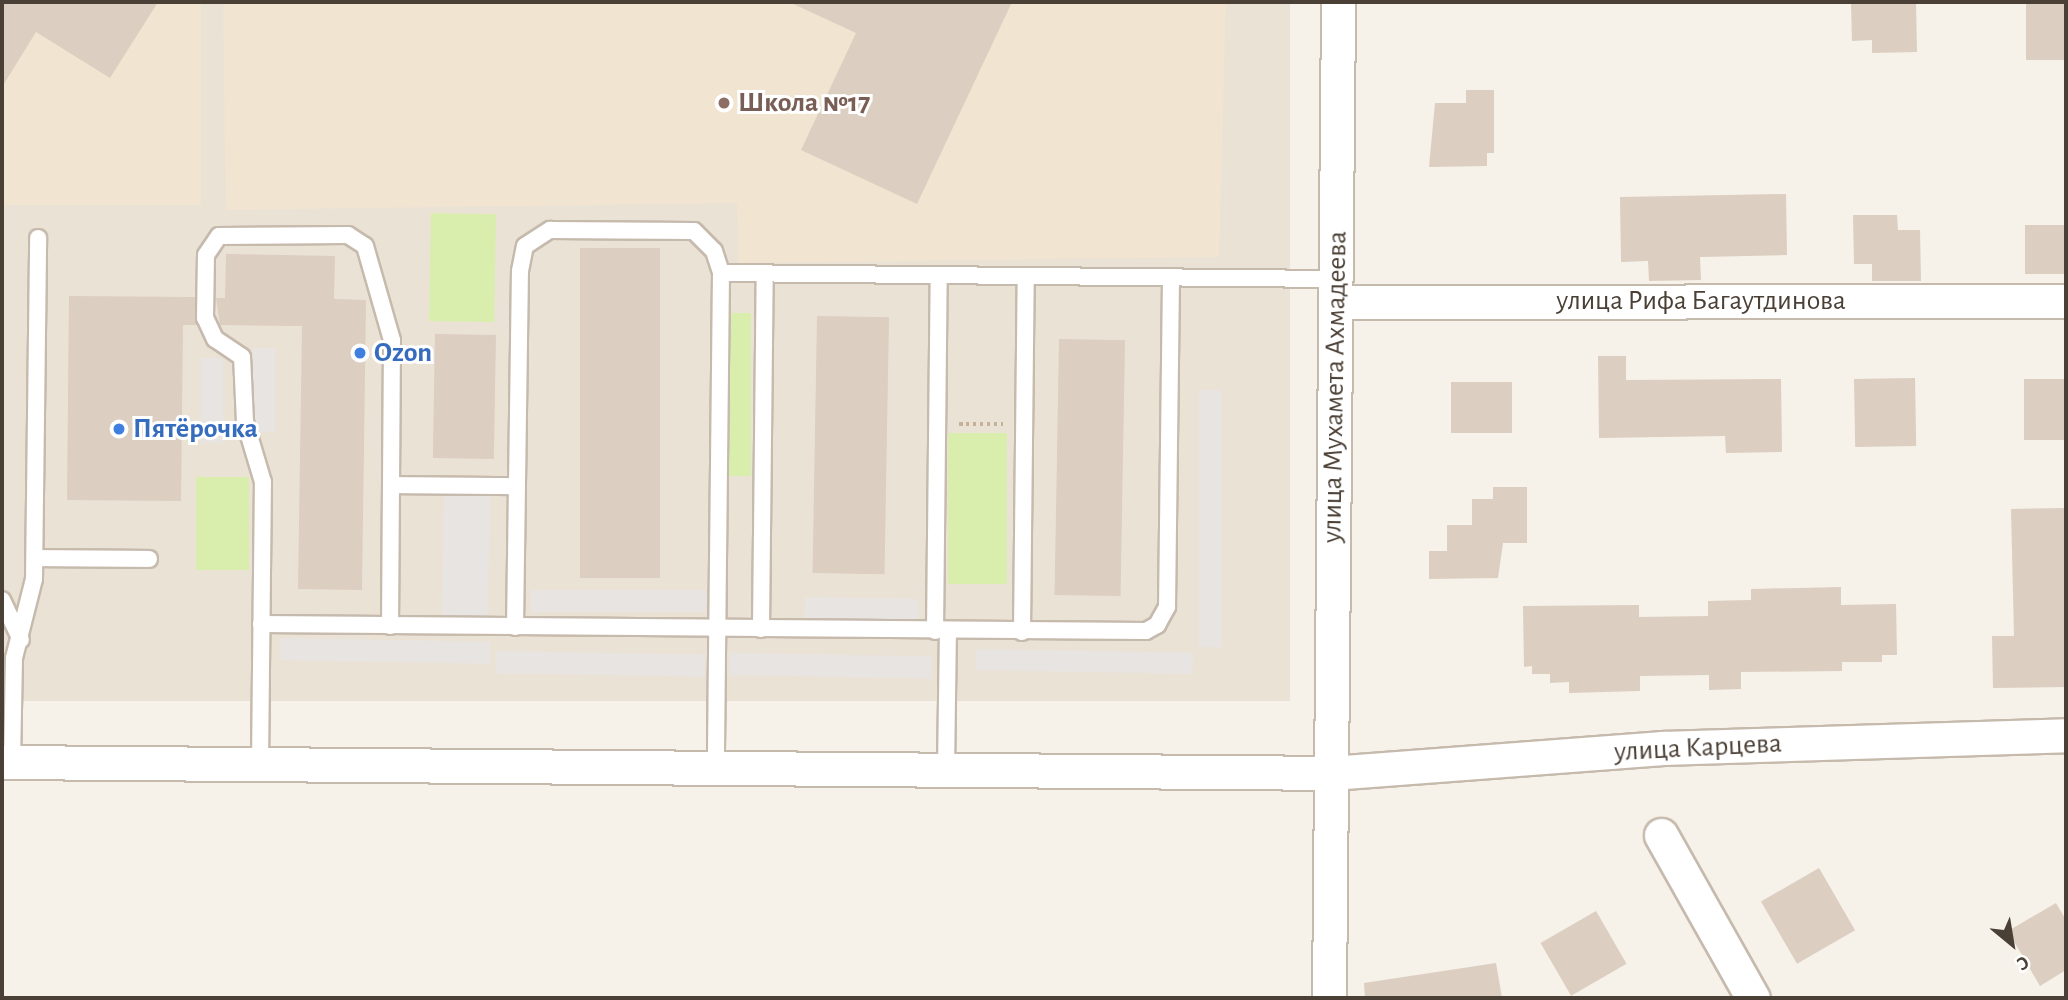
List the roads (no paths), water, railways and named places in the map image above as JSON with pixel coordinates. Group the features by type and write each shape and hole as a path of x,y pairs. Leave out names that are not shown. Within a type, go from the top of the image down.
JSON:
{"street":[{"name":"улица Мухамета Ахмадеева","path":"1329,998 1338,2"},
{"name":"улица Рифа Багаутдинова","path":"1336,290 2066,300"},
{"name":"улица Карцева","path":"7,762 1331,773 1663,748 2066,735"},
{"path":"1661,835 1753,998"}],"lane":[{"path":"515,627 520,258 530,240 550,230 694,231 714,251 722,273 716,768"},
{"path":"260,764 263,482 245,422 244,364 235,348 211,333 205,318 206,255 219,236 348,235 365,246 392,340 390,626"},
{"path":"7,762 14,658 32,596 35,558 38,238"},
{"path":"722,273 1171,277 1336,290"},
{"path":"761,629 765,273"},
{"path":"939,275 937,423 946,770"},
{"path":"1022,632 1026,276"},
{"path":"261,624 1146,631 1163,617 1167,607 1171,277"},
{"path":"391,485 517,486"},
{"path":"35,558 149,559"},
{"path":"2,600 21,640"}],"place":[{"name":"Школа №17","path":"724,103"},
{"name":"Ozon","path":"360,353"},
{"name":"Пятёрочка","path":"119,429"}]}
